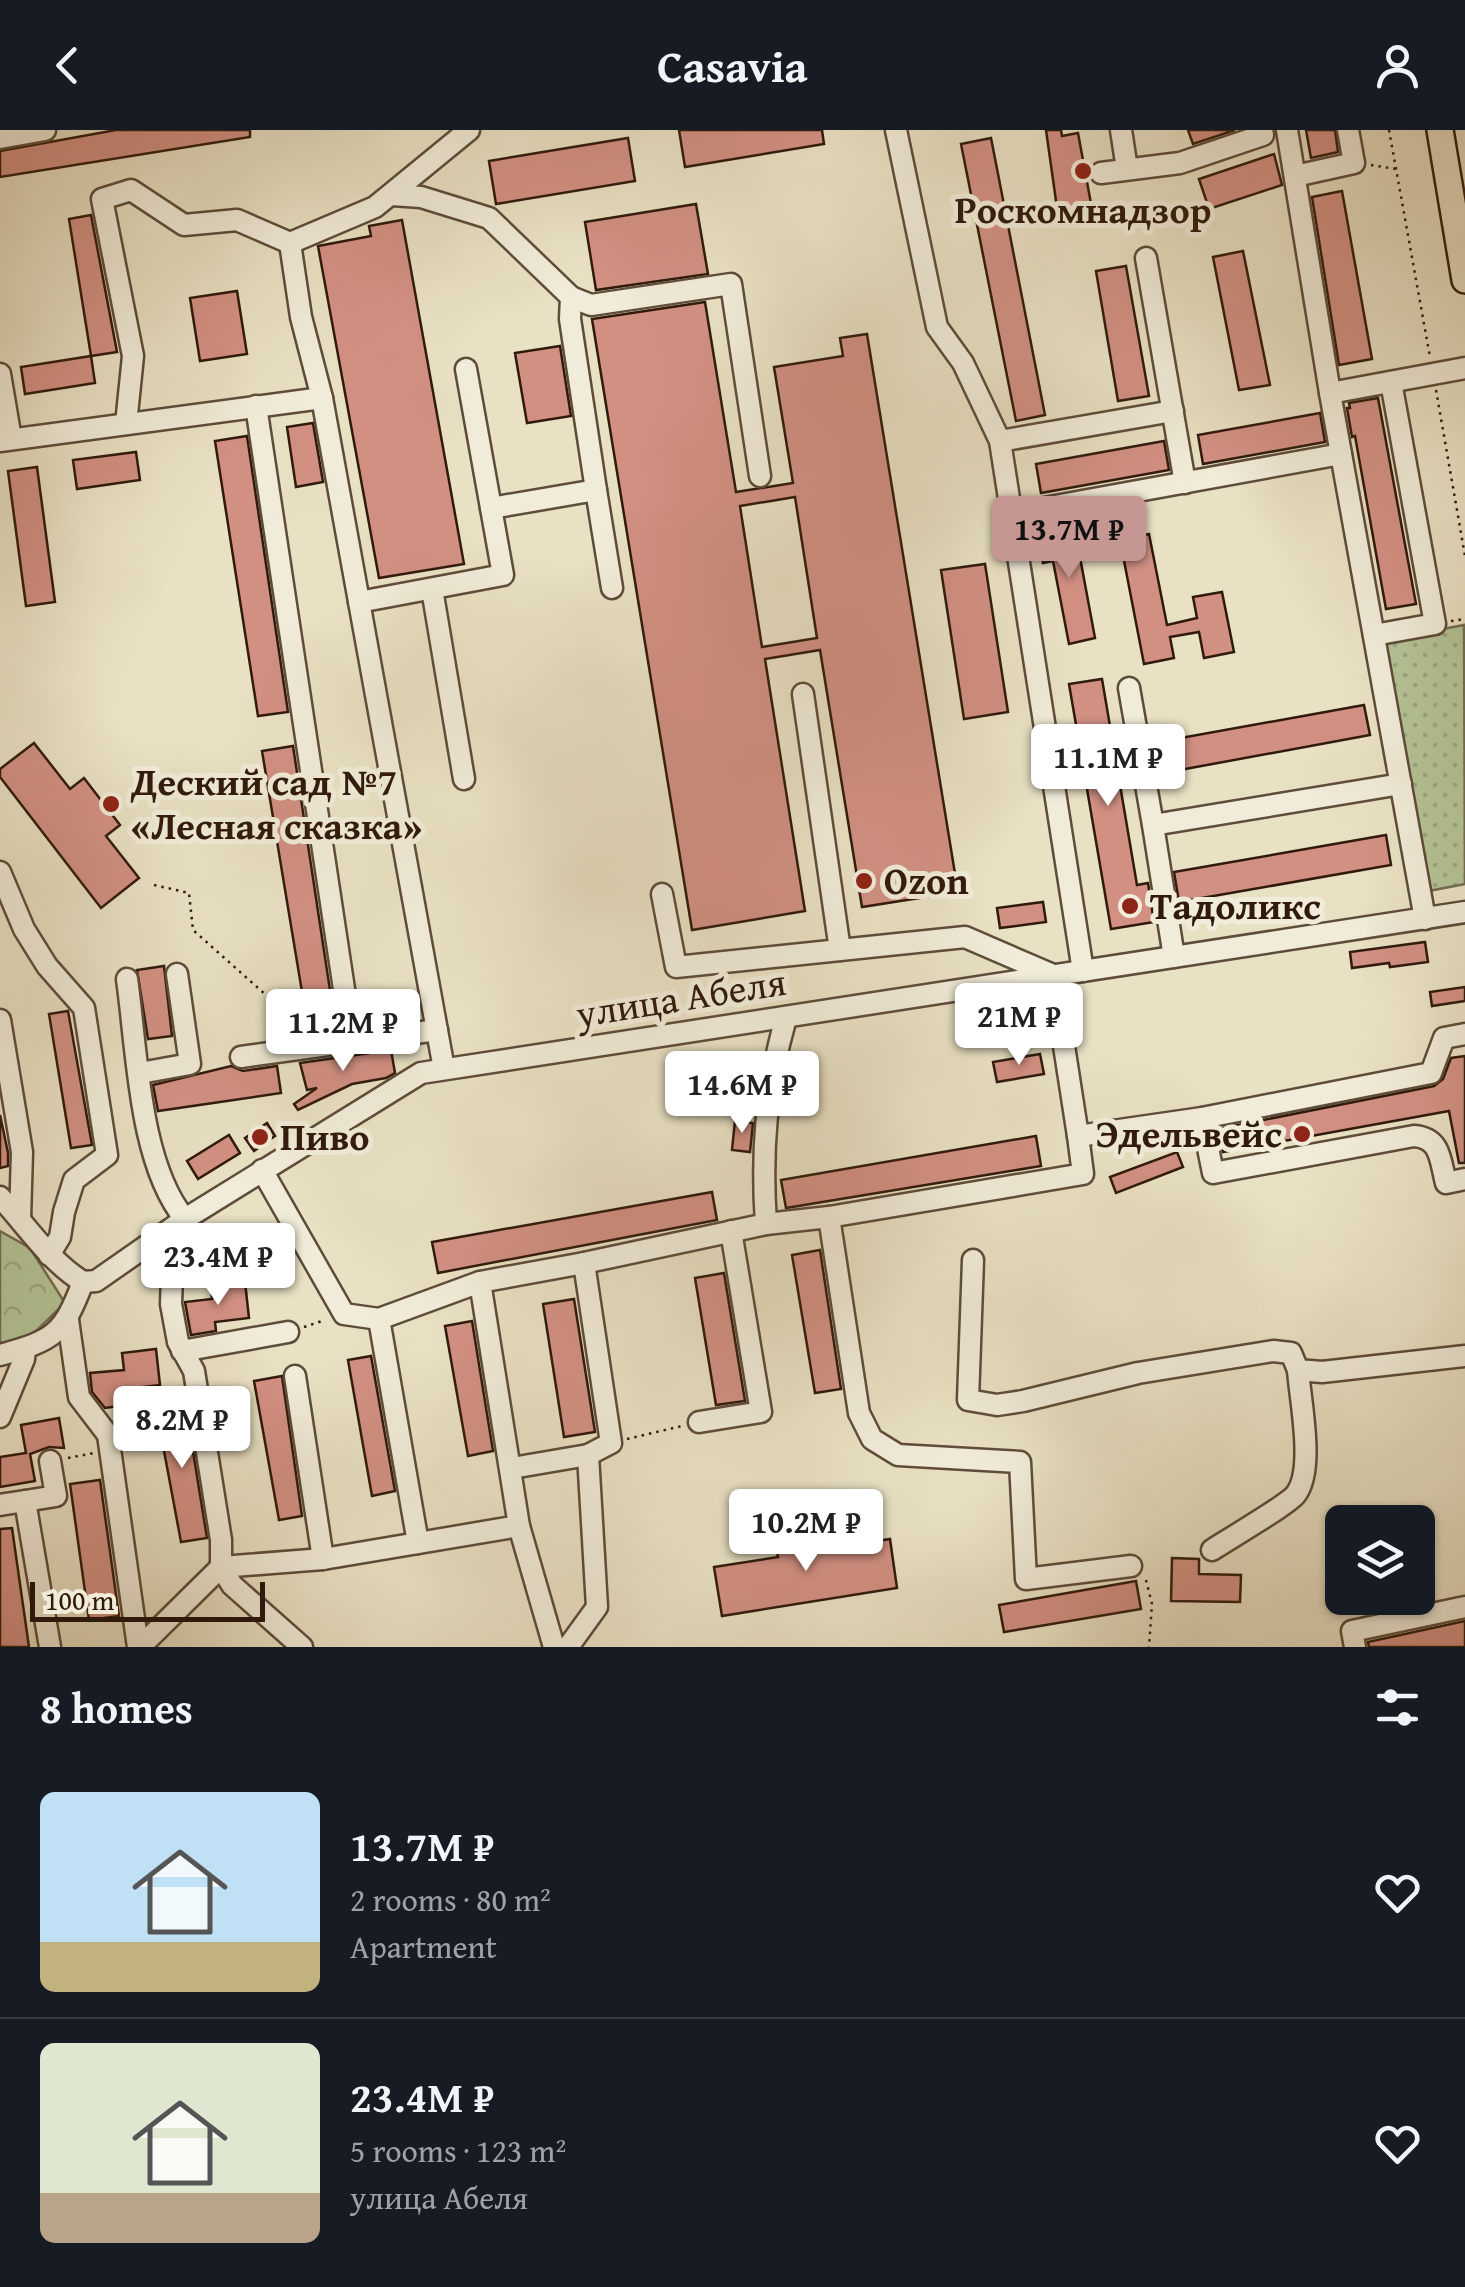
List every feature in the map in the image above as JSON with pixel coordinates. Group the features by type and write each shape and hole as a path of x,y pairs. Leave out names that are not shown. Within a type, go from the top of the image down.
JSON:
{"main road":[{"path":"1440,130 1459,215 1465,280"}],"street":[{"path":"0,138 46,130"},
{"path":"126,424 133,356 102,199 131,190 184,225 237,220 290,243 375,206 470,130"},
{"path":"896,130 937,326 963,363 1000,440 1083,971"},
{"path":"1121,130 1127,169"},
{"path":"1102,173 1180,163 1263,135 1262,130"},
{"path":"1288,130 1330,393 1425,919"},
{"path":"1296,176 1354,163 1348,130"},
{"path":"392,195 421,197 490,218 571,297 591,305 732,284 760,476"},
{"path":"290,243 301,316 322,398 444,1069"},
{"path":"1146,258 1185,483"},
{"path":"571,297 570,319 612,588"},
{"path":"359,602 503,576 466,368"},
{"path":"1330,393 1465,368"},
{"path":"0,374 5,440 322,398"},
{"path":"1374,635 1435,624 1392,382"},
{"path":"256,406 352,1042"},
{"path":"1000,440 1173,411"},
{"path":"1011,514 1341,454"},
{"path":"490,508 596,490"},
{"path":"432,588 464,779"},
{"path":"1128,688 1174,957"},
{"path":"803,694 840,950"},
{"path":"1153,825 1400,784"},
{"path":"0,872 24,928 47,966 84,1008 108,1155 74,1180 60,1237 50,1255"},
{"path":"262,1170 344,1314 379,1319 480,1282 766,1224 828,1218 1083,1174 1054,975 965,937 676,967 662,894"},
{"name":"улица Абеля","path":"83,1282 96,1282 262,1170 421,1073 1465,912"},
{"path":"140,1073 190,1064 177,974"},
{"path":"127,978 148,1140 177,1225 171,1304 178,1342 194,1371 221,1540 221,1567 232,1585 302,1647"},
{"path":"766,1224 764,1116 786,1018"},
{"path":"0,1020 22,1152 20,1218"},
{"path":"241,1057 437,1030"},
{"path":"1078,1136 1202,1118 1430,1072 1444,1038 1465,1034"},
{"path":"1202,1118 1213,1173 1414,1136 1428,1138 1435,1144 1446,1183 1465,1179"},
{"path":"0,1197 50,1255 83,1282 68,1320 57,1334 0,1355"},
{"path":"828,1218 860,1413 872,1439 898,1454 1020,1462 1026,1579 1131,1566"},
{"path":"699,1422 760,1412 731,1231"},
{"path":"974,1260 968,1400 975,1404 1023,1401 1138,1373 1273,1351 1290,1353 1298,1370 1305,1444 1296,1494 1212,1550"},
{"path":"512,1468 588,1455 610,1443 584,1263"},
{"path":"480,1282 519,1526 554,1647"},
{"path":"379,1319 418,1543"},
{"path":"68,1320 79,1397 108,1435 139,1647"},
{"path":"182,1351 288,1332"},
{"path":"0,1417 24,1360 24,1348"},
{"path":"1298,1370 1322,1372 1465,1356"},
{"path":"295,1376 323,1559"},
{"path":"568,1647 596,1607 588,1455"},
{"path":"0,1506 56,1496 50,1460"},
{"path":"25,1501 50,1647"},
{"path":"139,1647 221,1567 323,1559 519,1526"},
{"path":"1355,1647 1352,1631 1465,1606"}],"path":[{"path":"1389,130 1465,556"},
{"path":"1354,163 1396,169"},
{"path":"154,885 189,893 193,930 294,1020 300,1049"},
{"path":"288,1332 344,1314"},
{"path":"610,1443 699,1422"},
{"path":"50,1460 110,1450"},
{"path":"1131,1566 1145,1578 1149,1591 1150,1647"}],"green space":[{"path":"1464,625 1465,884 1429,891 1383,640"},
{"path":"0,1231 30,1248 65,1303 26,1341 0,1350"}],"building":[{"path":"116,130 250,130 250,137 0,177 0,151"},
{"path":"679,130 822,130 824,144 685,167"},
{"path":"1046,130 1061,130 1062,136 1078,133 1092,209 1058,215"},
{"path":"1188,130 1235,130 1193,144"},
{"path":"1306,130 1335,130 1338,152 1311,158"},
{"path":"628,138 635,181 496,204 489,161"},
{"path":"991,138 1045,415 1016,421 961,144"},
{"path":"1274,154 1282,185 1209,209 1199,179"},
{"path":"1342,191 1372,359 1339,365 1312,197"},
{"path":"696,204 708,274 596,290 585,222"},
{"path":"91,215 117,352 91,356 69,219"},
{"path":"402,220 464,564 379,578 318,246 371,236 369,226"},
{"path":"1243,251 1270,385 1239,390 1213,257"},
{"path":"1126,266 1149,396 1118,401 1096,271"},
{"path":"237,291 247,354 200,361 190,298"},
{"path":"705,302 736,492 793,483 774,367 843,356 840,338 867,334 958,892 862,907 820,650 765,659 805,911 692,930 592,319","holes":["795,497 817,638 762,647 740,506"]},
{"path":"560,346 571,416 527,423 515,353"},
{"path":"91,356 95,383 25,394 21,367"},
{"path":"1378,398 1416,604 1386,609 1347,408 1349,403"},
{"path":"1320,413 1325,442 1203,464 1198,435"},
{"path":"313,423 323,482 296,487 287,427"},
{"path":"247,436 288,712 258,716 215,441"},
{"path":"1164,441 1169,470 1041,493 1036,464"},
{"path":"136,452 140,480 77,489 73,460"},
{"path":"37,467 55,602 26,606 8,471"},
{"path":"1074,525 1095,638 1069,644 1053,561 1043,563 1037,532"},
{"path":"1149,534 1167,625 1197,618 1193,597 1222,592 1234,652 1204,658 1199,632 1170,637 1174,658 1144,664 1120,540"},
{"path":"985,564 1008,712 964,719 941,570"},
{"path":"1102,679 1137,885 1148,883 1154,922 1111,929 1069,684"},
{"path":"1364,705 1370,735 1158,774 1153,743"},
{"path":"34,743 70,789 84,778 120,825 106,836 139,878 101,908 0,777 0,769"},
{"path":"293,746 336,1030 309,1034 262,751"},
{"path":"1386,835 1391,865 1179,902 1174,872"},
{"path":"1043,902 1046,922 1000,928 997,908"},
{"path":"1425,942 1428,962 1352,968 1350,952"},
{"path":"164,966 172,1036 148,1039 137,970"},
{"path":"1465,987 1465,1001 1432,1006 1430,992"},
{"path":"1031,995 1035,1012 973,1029 969,1008"},
{"path":"68,1011 92,1145 71,1148 49,1014"},
{"path":"391,1050 395,1073 352,1084 298,1110 294,1104 317,1088 307,1090 300,1063"},
{"path":"1040,1054 1044,1074 997,1082 993,1062"},
{"path":"1465,1056 1465,1163 1459,1163 1449,1111 1223,1152 1218,1129 1434,1086 1443,1079 1451,1058"},
{"path":"231,1066 243,1071 277,1066 281,1093 158,1111 153,1085"},
{"path":"0,1115 8,1166 0,1168"},
{"path":"735,1121 753,1123 750,1152 732,1150"},
{"name":"Пиво","path":"267,1123 275,1136 254,1151 245,1138"},
{"path":"229,1135 240,1153 198,1179 187,1161"},
{"path":"1036,1136 1041,1166 786,1208 781,1180"},
{"path":"1177,1152 1183,1167 1116,1193 1110,1177"},
{"path":"712,1192 717,1220 438,1273 432,1242"},
{"path":"820,1250 841,1389 815,1393 792,1255"},
{"path":"724,1273 745,1401 716,1405 695,1278"},
{"path":"245,1282 249,1318 215,1322 216,1331 191,1335 185,1302 212,1299 211,1286"},
{"path":"574,1299 595,1432 564,1437 543,1304"},
{"path":"472,1321 493,1451 468,1456 445,1326"},
{"path":"156,1349 160,1385 126,1389 128,1405 105,1408 92,1392 90,1373 124,1370 122,1353"},
{"path":"371,1356 395,1491 372,1496 348,1360"},
{"path":"282,1376 302,1516 279,1520 254,1381"},
{"path":"185,1402 207,1538 181,1542 156,1408"},
{"path":"59,1418 64,1448 49,1447 30,1454 35,1481 0,1487 0,1457 26,1453 21,1425"},
{"path":"100,1480 119,1616 89,1620 70,1484"},
{"path":"12,1528 29,1647 0,1647 0,1529"},
{"path":"831,1530 834,1548 890,1539 897,1588 722,1616 714,1567 778,1557 775,1539"},
{"path":"1172,1558 1199,1559 1199,1574 1241,1575 1240,1602 1171,1601"},
{"path":"1136,1581 1141,1609 1004,1632 999,1605"},
{"path":"1465,1621 1465,1647 1369,1647 1368,1642"}],"place":[{"name":"Роскомнадзор","path":"1083,171"},
{"name":"Деский сад №7 «Лесная сказка»","path":"111,804"},
{"name":"Ozon","path":"864,881"},
{"name":"Тадоликс","path":"1130,906"},
{"name":"Эдельвейс","path":"1302,1134"},
{"name":"Пиво","path":"260,1137"}]}
